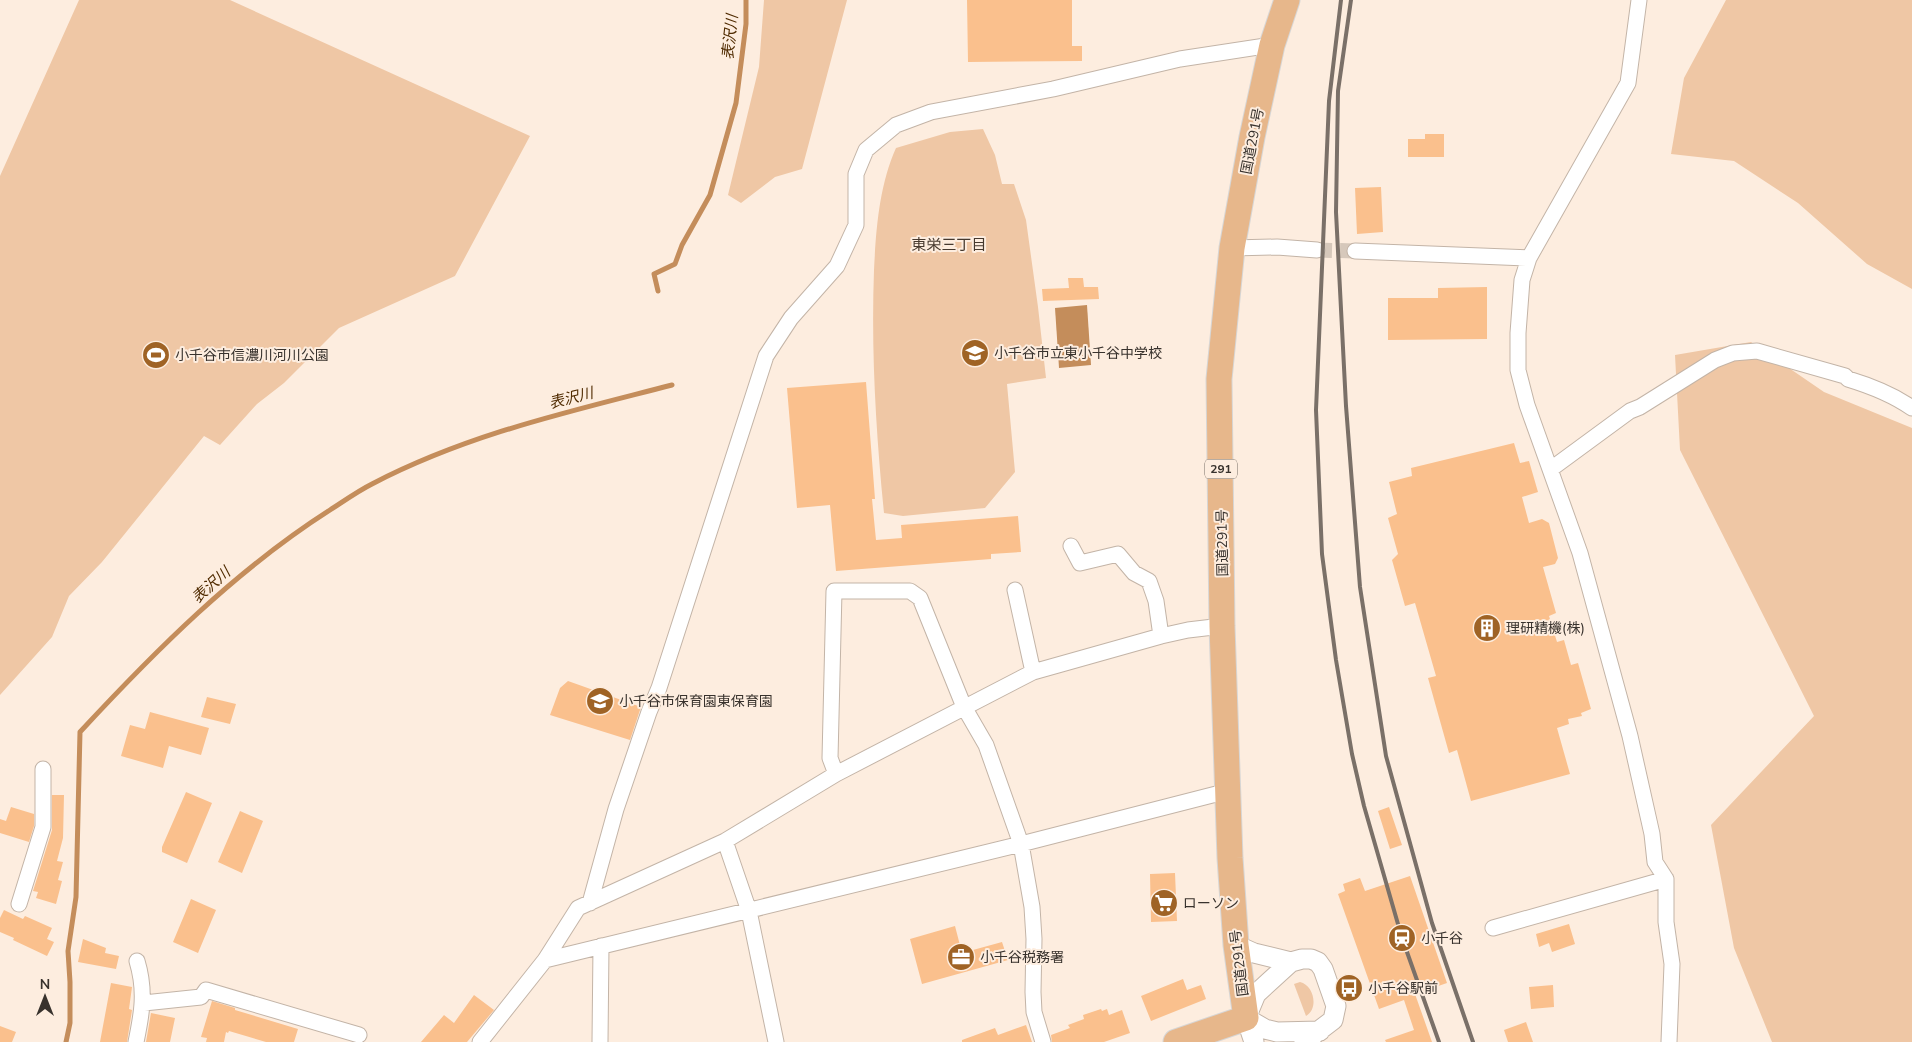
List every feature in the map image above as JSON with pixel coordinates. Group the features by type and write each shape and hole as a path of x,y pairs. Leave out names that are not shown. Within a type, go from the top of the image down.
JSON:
{"highway":[{"name":"国道291号","path":"1246,1018 1236,944 1230,858 1222,626 1218,379 1232,248 1252,137 1272,46 1287,0"},
{"path":"1176,1042 1246,1018"}],"street":[{"path":"1639,0 1628,83 1529,258 1522,280 1518,333 1518,370 1527,405 1580,553 1630,736 1652,834 1655,862 1666,879 1666,922 1672,964 1669,1042"},
{"path":"590,903 616,809 648,712 659,688 766,356 791,318 837,266 856,225 856,174 866,150 896,125 931,112 1053,89 1180,59 1272,46"},
{"path":"1232,248 1277,247 1317,250"},
{"path":"1355,251 1529,258"},
{"path":"1551,469 1630,411 1640,407 1715,360 1733,353 1757,351 1845,376 1848,379 1891,395 1912,408"},
{"path":"1071,546 1080,563 1118,554 1134,573 1149,581 1156,601 1161,636"},
{"path":"1015,590 1033,672"},
{"path":"836,774 830,758 834,591 910,591 920,598 964,707 986,745 1021,844 1032,907 1034,1012 1044,1042"},
{"path":"480,1042 545,960 578,908 725,842 836,774 1033,672 1161,636 1188,630 1222,626"},
{"path":"19,904 43,826 43,769"},
{"path":"545,960 1021,844 1228,791"},
{"path":"725,842 749,911 776,1042"},
{"path":"1493,928 1666,879"},
{"path":"1236,944 1254,953 1291,962"},
{"path":"600,1042 601,946"},
{"path":"1254,1042 1246,1018 1256,994 1291,962 1311,959 1318,962 1323,969 1336,1006 1333,1020 1304,1042"},
{"path":"136,1042 144,1003 142,976 137,961"},
{"path":"144,1003 201,997 206,990 359,1035"},
{"path":"1246,1018 1265,1029 1277,1032 1320,1031"}],"shaded area":[{"name":"小千谷市信濃川河川公園","path":"79,0 230,0 530,136 455,276 339,328 284,383 257,404 220,445 204,436 102,562 69,596 52,637 0,695 0,176"},
{"path":"764,0 847,0 802,169 775,177 741,203 728,195 759,67"},
{"path":"1726,0 1912,0 1912,289 1867,264 1798,203 1734,161 1671,154 1684,78"},
{"path":"983,129 995,155 1002,184 1014,184 1026,220 1046,378 1007,384 1015,472 985,508 903,516 884,513 875,392 873,301 877,224 886,177 896,148 950,132"},
{"path":"1087,305 1091,365 1059,368 1055,308"},
{"path":"1751,342 1824,392 1912,428 1912,1042 1772,1042 1734,948 1711,825 1814,716 1680,450 1675,355"},
{"path":"1300,982 1309,988 1314,1003 1310,1013 1306,1016 1294,984"}],"building":[{"path":"967,0 1072,0 1072,46 1082,46 1082,61 968,62"},
{"path":"1425,134 1444,134 1444,157 1408,157 1408,139 1425,139"},
{"path":"1381,187 1383,232 1357,234 1355,188"},
{"path":"1068,278 1083,278 1084,287 1098,287 1099,299 1043,301 1042,289 1069,288"},
{"path":"1487,287 1487,339 1388,340 1388,298 1438,298 1438,288"},
{"path":"866,382 875,499 872,499 876,540 902,538 901,525 1018,516 1021,552 991,554 991,559 836,571 830,505 797,508 787,388"},
{"name":"理研精機(株)","path":"1514,443 1520,463 1529,461 1538,492 1522,497 1529,523 1542,519 1549,523 1558,558 1555,564 1543,567 1556,613 1549,616 1557,642 1564,640 1571,665 1578,663 1591,709 1581,713 1582,716 1568,719 1569,724 1557,728 1570,774 1471,801 1457,750 1449,753 1428,678 1436,676 1415,603 1405,606 1392,560 1398,554 1388,518 1397,514 1389,482 1412,476 1411,468"},
{"path":"568,681 641,707 630,740 550,715 560,688"},
{"path":"207,697 236,704 230,724 201,717"},
{"path":"150,712 209,728 201,755 169,746 163,768 121,756 130,725 145,729"},
{"path":"186,792 212,803 187,863 162,852 162,847"},
{"path":"52,795 64,795 63,838 57,861 63,862 58,880 62,881 56,904 36,898 38,892 33,891 52,830"},
{"path":"11,807 34,814 34,826 29,842 0,833 0,819 6,821"},
{"path":"1389,807 1402,845 1390,849 1378,811"},
{"path":"240,811 263,821 242,873 218,862"},
{"path":"1175,873 1177,921 1151,922 1150,874"},
{"path":"1410,876 1447,983 1415,994 1432,1042 1386,1042 1385,1040 1414,1030 1404,1000 1379,1009 1338,894 1345,891 1343,884 1360,878 1365,891"},
{"path":"191,899 216,910 198,953 173,942"},
{"path":"4,910 23,919 25,916 52,928 47,939 54,942 47,956 0,932 0,918"},
{"path":"1569,924 1575,944 1552,952 1549,943 1539,947 1536,934"},
{"name":"小千谷税務署","path":"955,926 962,953 1002,942 1008,960 922,984 910,939"},
{"path":"83,939 106,948 105,953 119,956 116,969 78,962"},
{"path":"1183,979 1187,990 1201,985 1206,999 1151,1021 1141,996"},
{"path":"111,983 132,987 129,1009 132,1010 127,1042 100,1042"},
{"path":"1553,985 1554,1007 1531,1009 1529,987"},
{"path":"474,995 494,1010 467,1042 421,1042 444,1015 454,1023"},
{"path":"212,1001 298,1029 294,1042 266,1042 229,1031 228,1033 226,1032 224,1042 206,1042 207,1038 201,1037"},
{"path":"1101,1009 1102,1011 1107,1009 1109,1015 1122,1010 1130,1033 1104,1042 1052,1042 1051,1035 1070,1028 1068,1025 1084,1019 1083,1015"},
{"path":"151,1013 175,1018 170,1042 146,1042"},
{"path":"1526,1022 1533,1042 1508,1042 1504,1030"},
{"path":"1026,1025 1032,1042 962,1042 962,1040 995,1028 998,1035"},
{"path":"0,1026 16,1032 12,1042 0,1042"}],"waterway":[{"name":"表沢川","path":"658,291 654,274 675,264 682,245 710,195 736,103 746,24 746,0"},
{"name":"表沢川","path":"66,1042 70,1023 68,951 76,897 80,732 138,671 230,585 295,533 372,484 408,466 482,438 557,415 672,385"}],"tunnel":[{"path":"1317,250 1355,251"}],"railway":[{"path":"1341,0 1329,101 1316,410 1322,554 1336,660 1352,754 1364,806 1402,938 1439,1042"},
{"path":"1351,0 1338,91 1336,212 1346,406 1360,587 1386,756 1432,923 1473,1042"}],"place":[{"name":"小千谷市立東小千谷中学校","path":"975,353"},
{"name":"小千谷市信濃川河川公園","path":"156,355"},
{"name":"理研精機(株)","path":"1487,628"},
{"name":"小千谷市保育園東保育園","path":"600,701"},
{"name":"ローソン","path":"1164,903"},
{"name":"小千谷","path":"1402,938"},
{"name":"小千谷税務署","path":"961,957"},
{"name":"小千谷駅前","path":"1349,988"}],"district":[{"name":"東栄三丁目","path":"949,245"}]}
